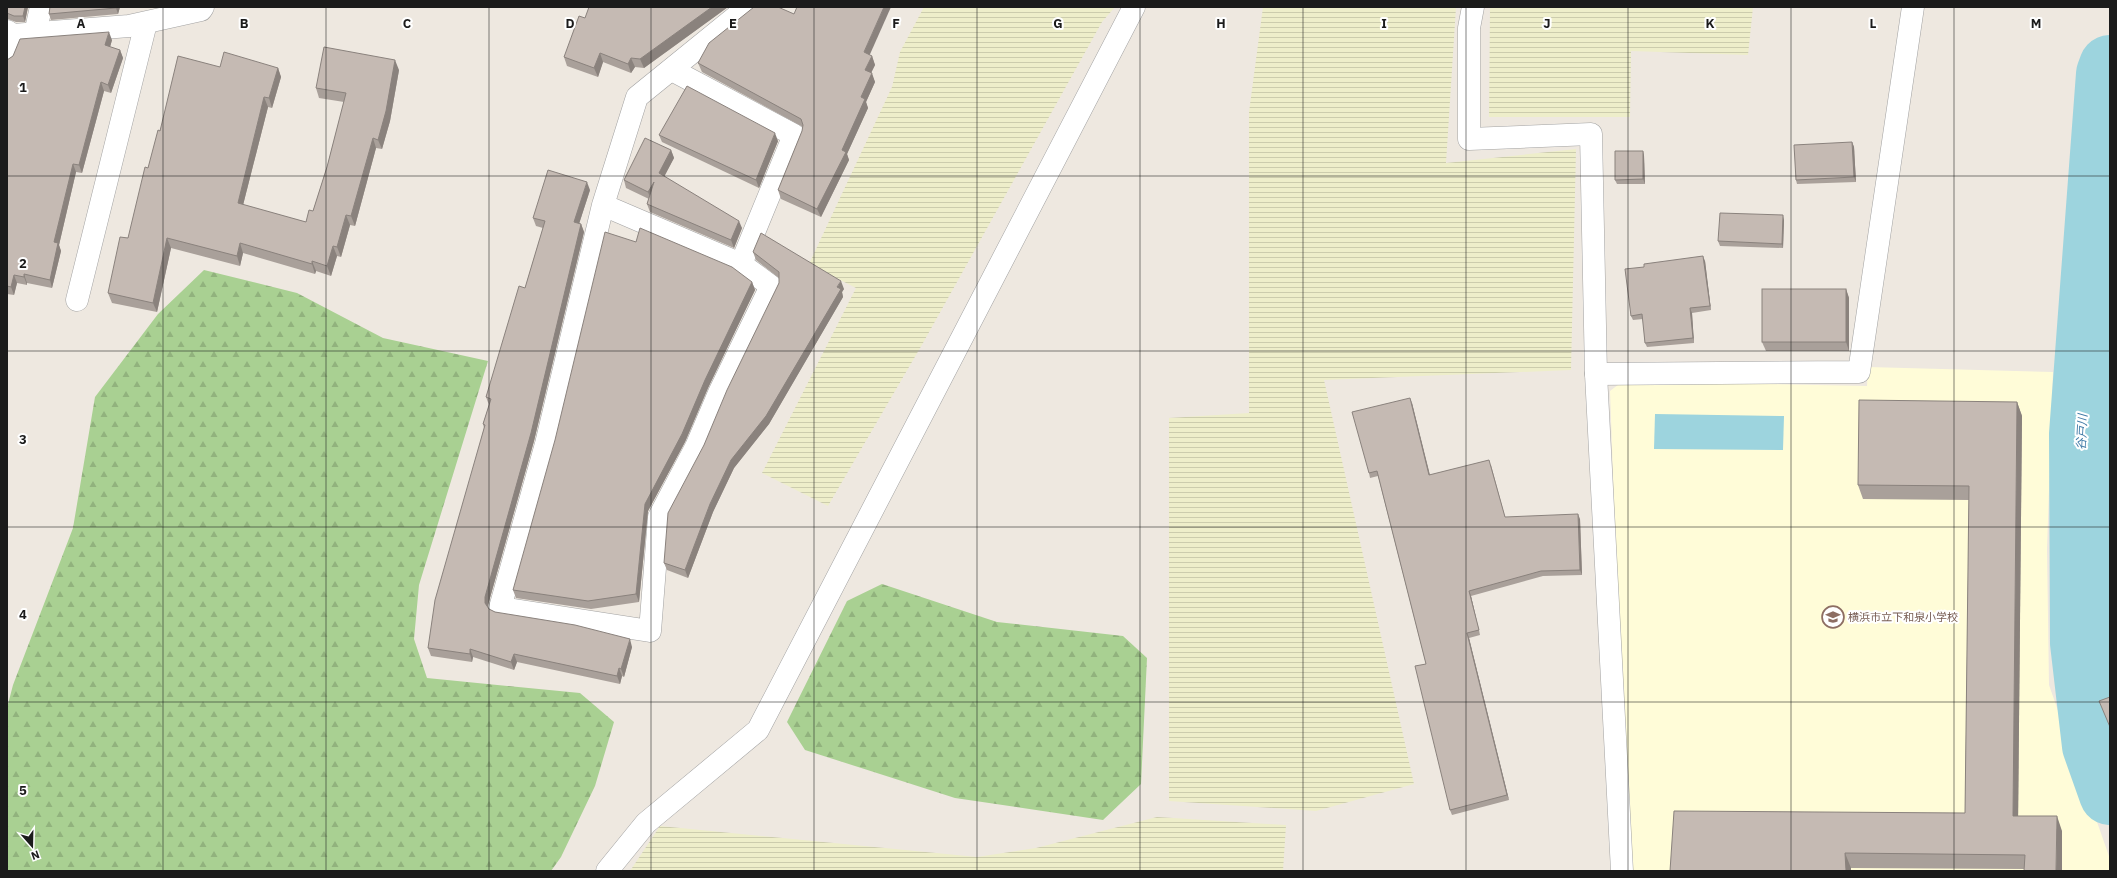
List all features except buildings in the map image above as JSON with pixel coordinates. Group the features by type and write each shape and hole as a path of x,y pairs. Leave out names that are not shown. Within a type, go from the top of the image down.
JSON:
{"street":[{"path":"35,34 41,7"},
{"path":"7,56 10,33 35,34 129,26 156,17 201,10 203,7"},
{"path":"604,205 742,264 771,286 719,393 696,447 660,517 650,631 500,608 546,444 604,205 637,97 748,7"},
{"path":"607,871 646,823 758,730 1134,7"},
{"path":"1473,7 1469,28 1469,139 1591,134 1596,374 1622,871"},
{"path":"1596,374 1859,372 1913,7"},
{"path":"77,300 156,17"},
{"path":"672,70 794,135 742,264"}],"shaded area":[{"name":"横浜市立下和泉小学校","path":"1868,367 2053,372 2047,549 2049,685 2110,859 2110,871 1627,871 1610,391 1623,381 1867,386"}],"green space":[{"path":"924,7 1115,7 1102,22 923,343 828,506 762,473 856,288 809,264 892,87 900,52"},
{"path":"1263,7 1456,7 1446,163 1576,149 1571,370 1324,380 1414,784 1316,811 1169,801 1169,418 1249,413 1249,112"},
{"path":"1490,7 1753,7 1748,55 1631,51 1630,117 1489,117"},
{"path":"204,270 297,293 383,338 488,361 419,585 414,639 427,678 580,693 614,722 595,786 561,857 551,871 7,871 7,708 13,685 73,528 95,397 158,314"},
{"path":"2110,480 2110,701 2102,704 2086,579 2092,481"},
{"path":"882,584 997,622 1123,636 1147,658 1141,784 1103,820 955,798 805,750 787,722 847,601"},
{"path":"1157,817 1286,825 1283,871 630,871 660,826 977,857 1036,848"}],"water":[{"path":"1655,414 1784,416 1783,450 1654,449"}],"waterway":[{"name":"谷戸川","path":"2110,66 2107,74 2080,434 2081,643 2093,746 2110,794"}],"place":[{"name":"横浜市立下和泉小学校","path":"1833,617"}]}
